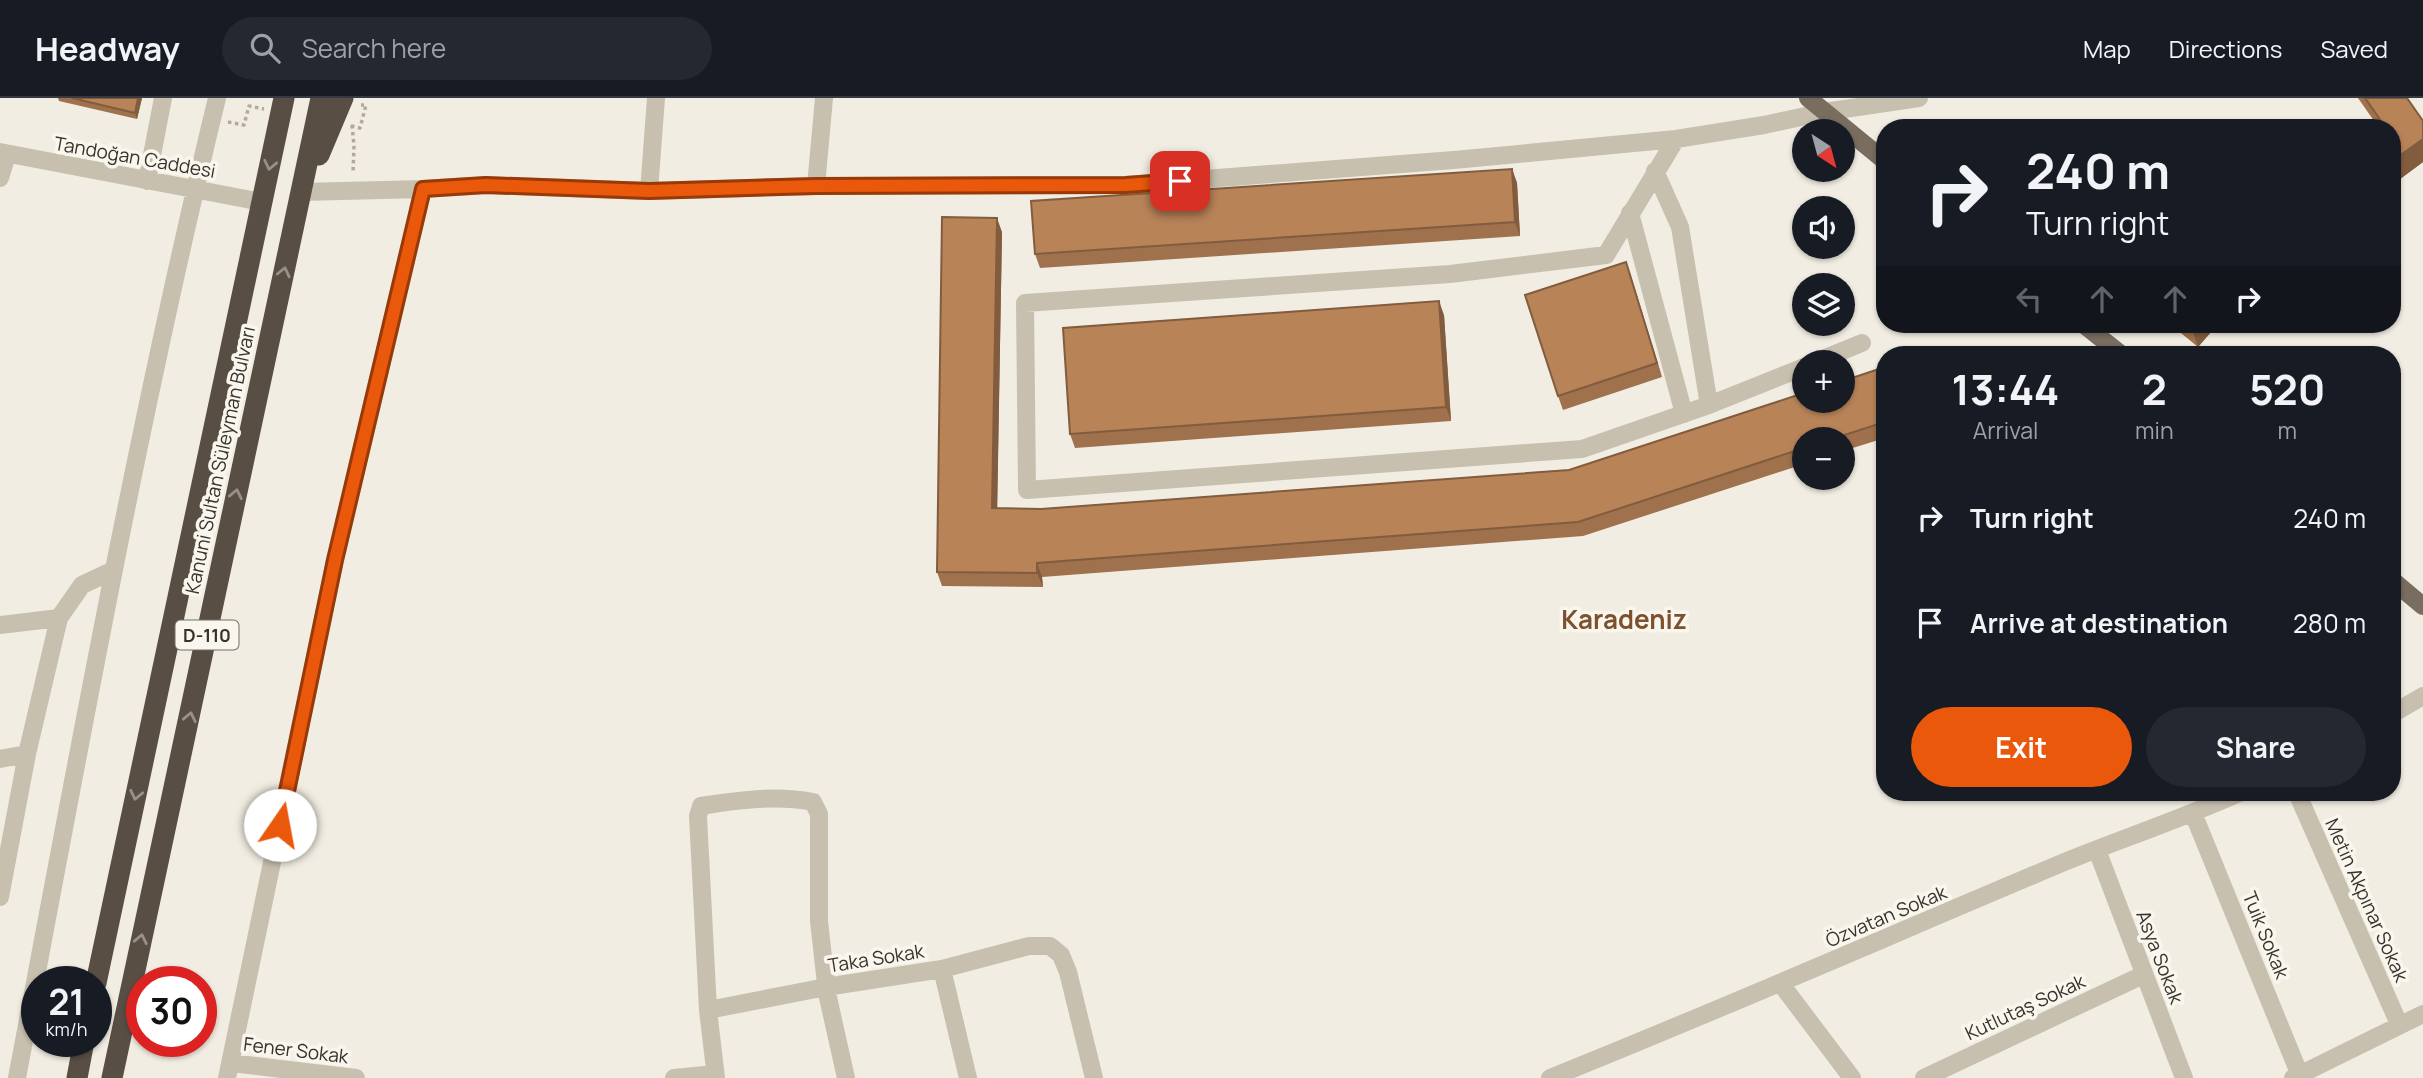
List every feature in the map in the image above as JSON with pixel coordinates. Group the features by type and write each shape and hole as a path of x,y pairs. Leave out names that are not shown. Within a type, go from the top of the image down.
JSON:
{"highway":[{"name":"Kanuni Sultan Süleyman Bulvarı","path":"100,966 282,98"},
{"name":"Kanuni Sultan Süleyman Bulvarı","path":"113,1078 321,98"},
{"path":"302,192 349,105"},
{"path":"77,1078 82,1057"}],"main road":[{"path":"1808,98 1876,153"},
{"path":"2094,333 2111,346"},
{"path":"2401,588 2423,606"}],"street":[{"path":"147,181 163,98"},
{"path":"18,1078 114,570 217,98"},
{"path":"649,191 656,98"},
{"path":"816,186 824,98"},
{"path":"302,192 486,185 649,191 816,186 1126,185 1454,160 1676,139 1919,98"},
{"path":"1676,139 1606,255 1450,274 1025,303 1027,490 1582,449 1709,405 1792,372"},
{"path":"0,178 4,153"},
{"name":"Tandoğan Caddesi","path":"4,153 262,202"},
{"path":"1655,171 1681,227 1709,405"},
{"path":"216,1078 229,1070 335,560 423,189"},
{"path":"1630,213 1684,414"},
{"path":"1845,350 1863,343"},
{"path":"0,897 27,754 59,618 82,585 114,570"},
{"path":"0,625 59,618"},
{"path":"2401,709 2423,696"},
{"path":"0,759 27,754"},
{"path":"674,1078 716,1076 708,1010 698,816 701,806 789,797 813,802 819,814 819,921 826,987 846,1078"},
{"name":"Özvatan Sokak","path":"1550,1078 2221,801"},
{"name":"Metin Akpınar Sokak","path":"2301,801 2399,1024"},
{"name":"Tuik Sokak","path":"2193,813 2296,1076"},
{"name":"Asya Sokak","path":"2097,850 2184,1078"},
{"name":"Taka Sokak","path":"708,1010 826,987 942,969 1029,946 1050,946 1060,955 1068,972 1094,1078"},
{"path":"942,969 968,1078"},
{"name":"Kutlutaş Sokak","path":"1924,1078 2143,975"},
{"path":"1781,984 1852,1078"},
{"path":"2296,1076 2423,1014"},
{"name":"Fener Sokak","path":"229,1070 356,1078"}],"path":[{"path":"349,105 366,105 360,128"},
{"path":"244,125 249,106"},
{"path":"351,192 353,121"}],"building":[{"path":"72,98 138,98 135,113"},
{"path":"2365,98 2407,98 2423,121 2423,139 2401,155 2401,119 2380,119"},
{"path":"1512,169 1515,222 1035,254 1031,201"},
{"path":"942,217 997,218 992,508 1041,509 1569,470 1792,397 1792,413 1855,413 1855,377 1876,370 1876,425 1855,432 1855,427 1792,427 1792,452 1578,522 1037,563 1037,573 937,572"},
{"path":"1626,262 1657,363 1558,396 1525,295"},
{"path":"1439,301 1446,407 1070,434 1063,328"}],"district":[{"name":"Karadeniz","path":"1624,619"}],"route":[{"path":"280,825 335,560 423,189 486,185 649,191 816,186 1126,185 1180,181"}]}
